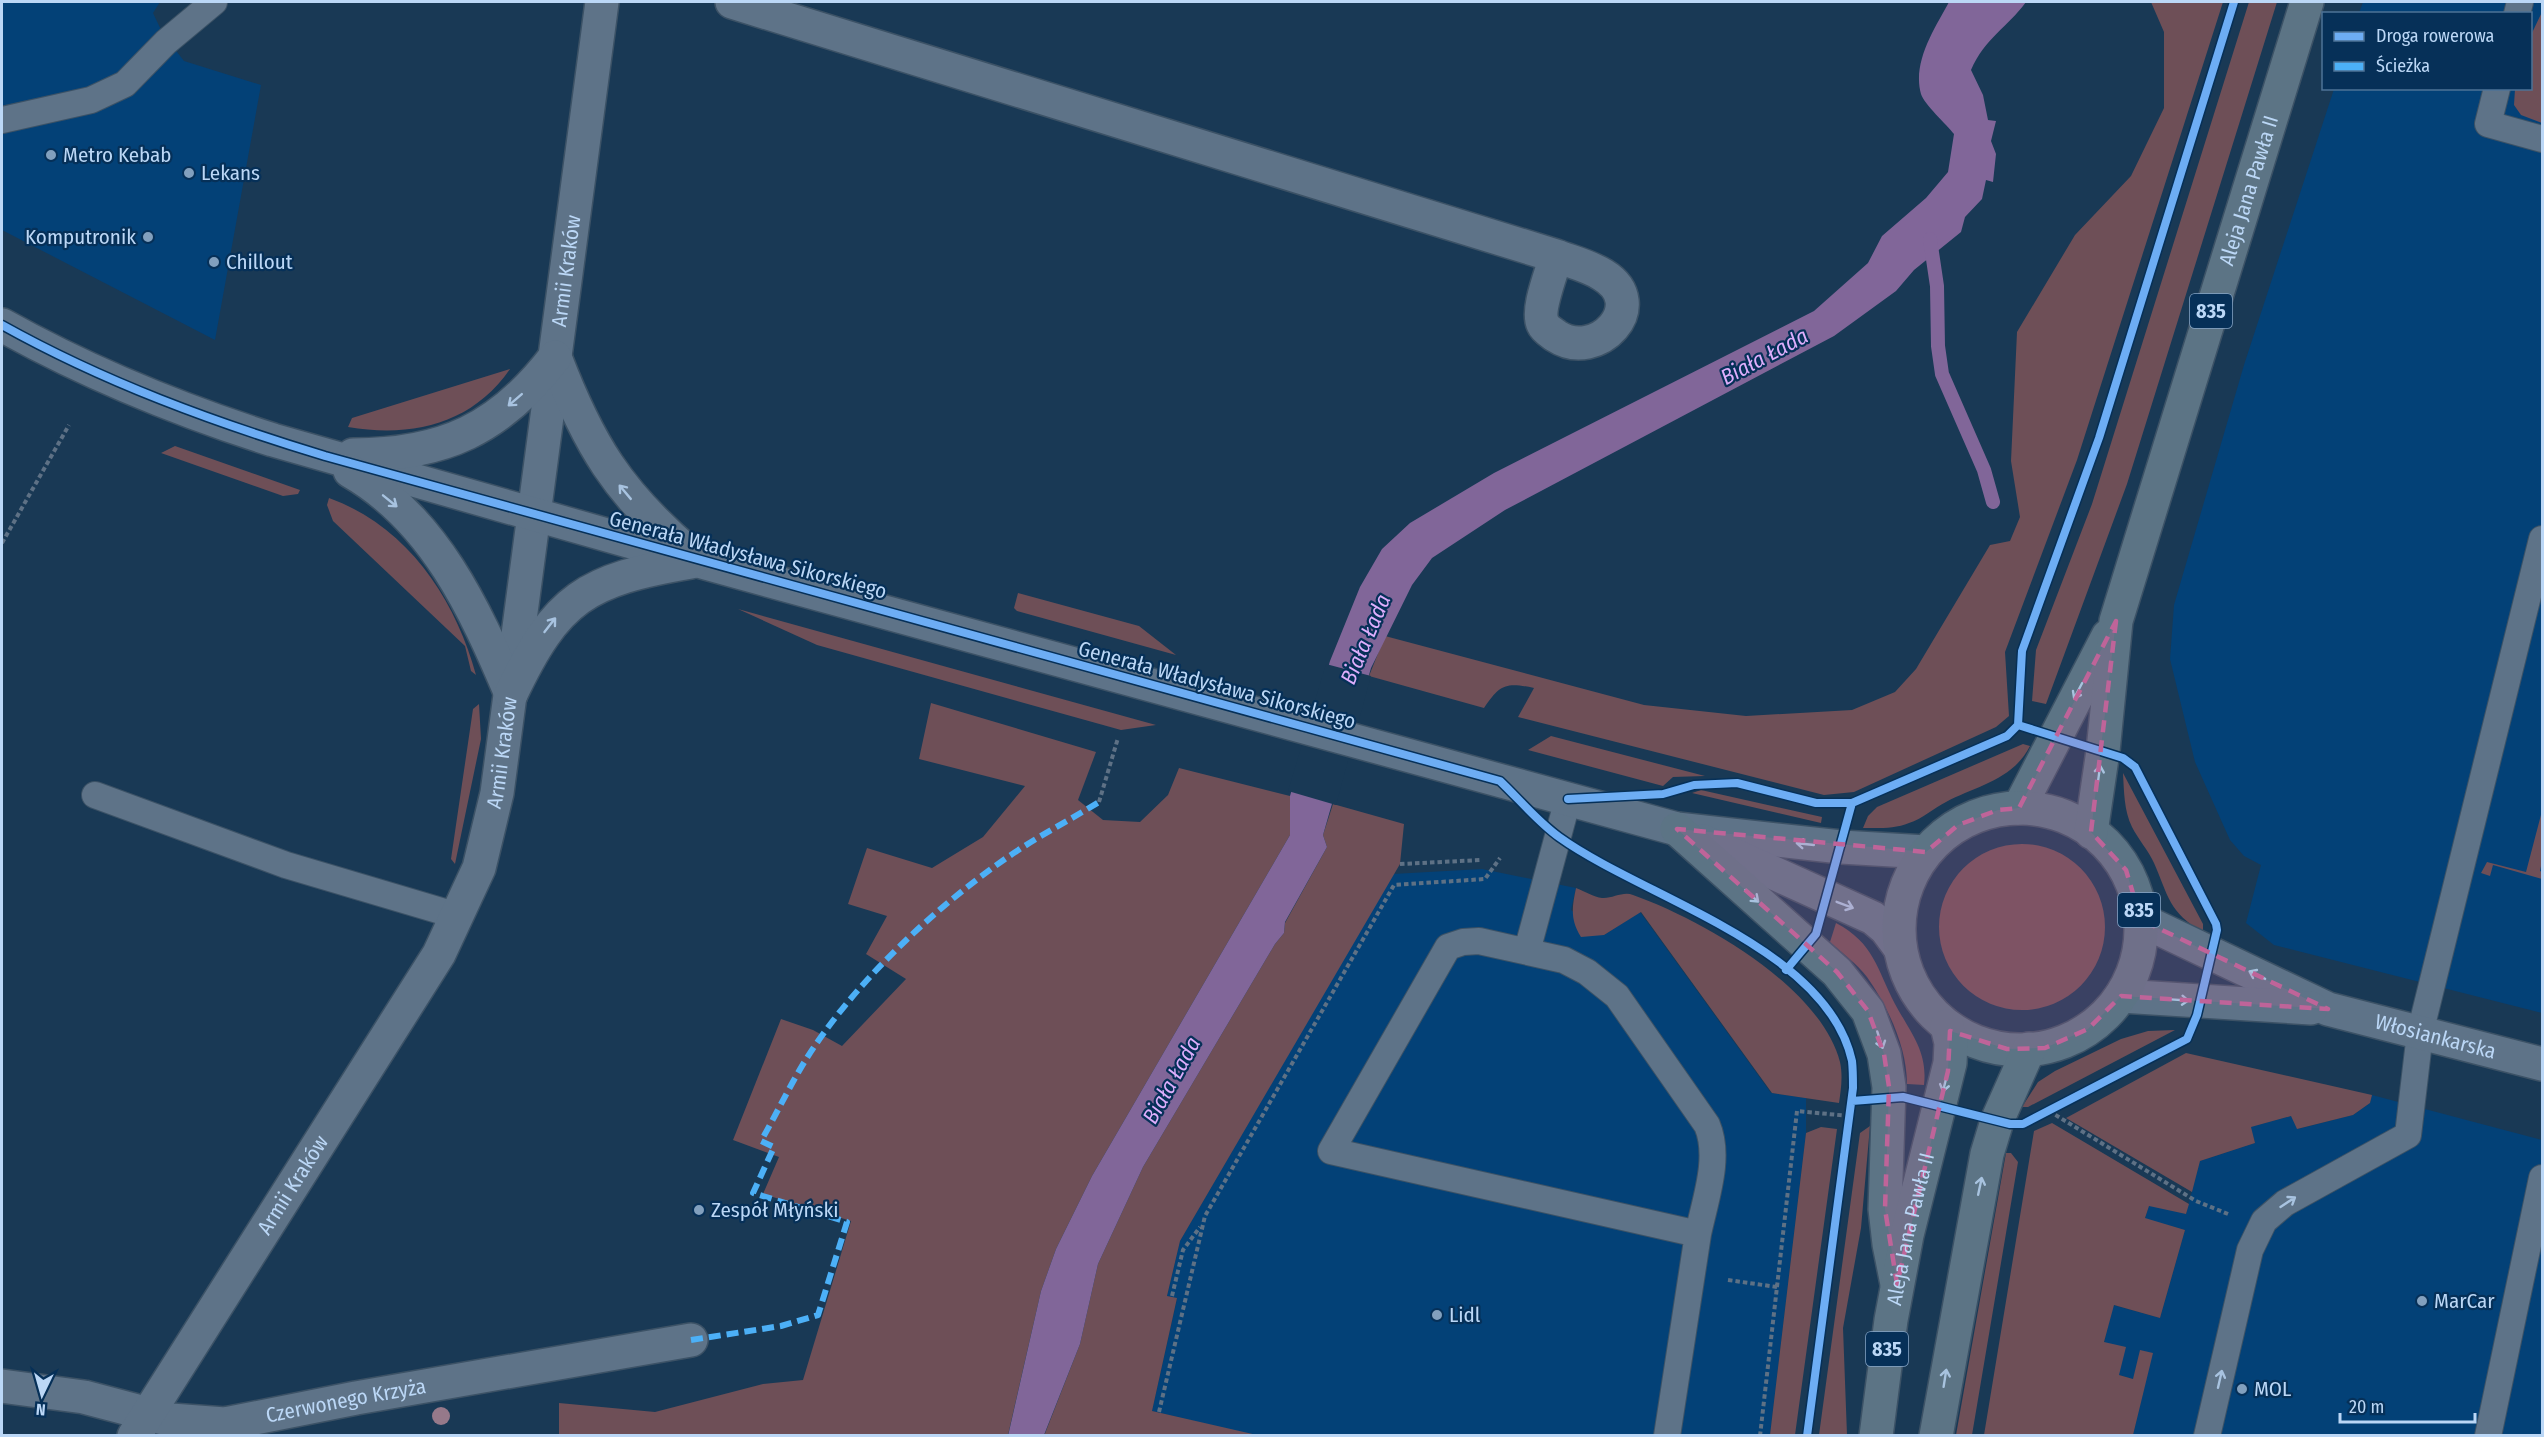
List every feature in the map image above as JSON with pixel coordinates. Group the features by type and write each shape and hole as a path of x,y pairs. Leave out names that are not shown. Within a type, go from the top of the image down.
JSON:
{"main road":[{"name":"Aleja Jana Pawła II","path":"2019,808 2116,621 2307,2"},
{"name":"Aleja Jana Pawła II","path":"2091,832 2103,751 2116,621"},
{"name":"835","path":"2019,808 2057,814 2091,832 2110,849 2126,870 2138,903 2141,921 2139,952 2121,996 2088,1029 2060,1043 2029,1049 1985,1045 1947,1026 1921,999 1904,966 1900,948 1900,914 1903,897 1916,866 1926,852 1958,825 1998,810 2019,808"},
{"path":"1677,829 1836,972 1868,1011 1884,1054 1889,1087 1885,1209 1888,1245 1897,1284"},
{"name":"Aleja Jana Pawła II","path":"1876,1436 1897,1284 1950,1063 1951,1043 1947,1026"},
{"path":"1936,1436 1987,1154 1997,1120 2029,1049"}],"street":[{"name":"Armii Kraków","path":"141,1426 439,954 479,868 491,821 511,694 602,2"},
{"path":"732,2 1556,256"},
{"name":"Generała Władysława Sikorskiego","path":"2,325 113,381 158,400 325,456 1166,690 1677,829 1841,848 1926,852"},
{"path":"325,456 404,452 458,438 482,426 516,400 555,357 576,411 616,481 660,529 698,561"},
{"path":"325,456 356,474 394,504 432,545 458,580 475,610 511,694"},
{"path":"511,694 539,640 558,615 579,597 622,577 698,561"},
{"name":"Generała Władysława Sikorskiego","path":"1677,829 1873,918 1886,929 1900,948"},
{"name":"Włosiankarska","path":"2141,921 2328,1009 2542,1064"},
{"name":"Włosiankarska","path":"2121,996 2328,1009"},
{"name":"Czerwonego Krzyża","path":"2,1386 84,1397 141,1426 183,1422 225,1424 367,1396 691,1340"}],"lane":[{"path":"2,120 92,100 126,84 166,42 214,2"},
{"path":"2496,90 2488,124 2542,139"},
{"path":"2207,1436 2250,1250 2259,1227 2285,1203 2408,1135 2420,1033 2541,552"},
{"path":"94,795 286,865 458,916"},
{"path":"1527,951 1568,800"},
{"path":"1667,1436 1698,1234 1712,1162 1713,1139 1707,1125 1617,996 1587,972 1564,960 1479,941 1463,942 1448,947 1331,1151 1698,1234"},
{"path":"2488,1436 2542,1178"}],"path":[{"path":"2,543 69,425"},
{"path":"1099,802 1118,738"},
{"path":"1159,1412 1203,1224 1209,1208 1394,885 1485,879 1500,858"},
{"path":"1400,864 1481,860"},
{"path":"1760,1436 1797,1111 1850,1116"},
{"path":"2049,1112 2196,1201 2259,1227"},
{"path":"1172,1296 1183,1250 1203,1224"},
{"path":"1692,1275 1777,1287"}],"highlighted area":[{"path":"2116,621 2091,832 2126,870 2141,920 2328,1009 2121,996 2088,1029 2045,1048 2007,1049 1950,1031 1948,1071 1897,1284 1885,1209 1889,1087 1884,1054 1868,1011 1837,972 1677,829 1926,852 1958,825 1998,810 2019,808"}],"shaded area":[{"path":"2,2 160,2 153,13 163,34 184,61 261,85 215,340 2,230"},
{"path":"2151,2 2223,2 2077,460 2005,652 2009,716 1996,727 1854,792 1824,795 1518,717 1534,688 1517,685 1504,687 1484,708 1369,676 1385,636 1644,705 1746,716 1852,710 1895,692 1916,669 1990,545 2010,541 2020,517 2011,461 2017,332 2075,235 2131,176 2164,108 2164,32"},
{"path":"2249,2 2277,2 2127,484 2046,704 2032,701 2036,650 2092,504"},
{"path":"2363,2 2542,2 2542,1013 2274,945 2246,923 2261,865 2244,856 2230,840 2195,762 2170,659 2174,605 2244,365 2334,90 2532,90 2532,12 2359,12"},
{"path":"2542,12 2542,123 2521,115 2514,105 2515,90 2532,90 2532,33"},
{"path":"510,369 495,388 478,403 439,423 395,430 348,427 352,418"},
{"path":"175,446 300,490 298,494 283,496 161,453"},
{"path":"329,498 357,510 382,527 424,568 455,619 476,675 471,671 465,646 333,521 327,505"},
{"path":"1018,593 1139,626 1176,655 1017,611 1014,608"},
{"path":"738,609 1156,725 1121,730 817,645"},
{"path":"931,703 1096,752 1078,800 1103,820 1140,822 1168,795 1179,768 1290,796 1290,835 1092,1176 1056,1249 1041,1291 1008,1435 559,1436 559,1403 655,1412 763,1384 803,1380 851,1221 763,1194 779,1157 733,1140 781,1019 813,1030 842,1046 906,979 866,954 887,916 848,904 867,848 932,868 983,837 1025,786 919,759"},
{"path":"479,704 481,739 455,864 451,859 473,709"},
{"path":"1551,736 1705,776 1673,777 1663,786 1528,750"},
{"path":"2023,744 2030,746 2023,758 1993,781 1946,802 1919,819 1904,825 1863,828 1868,816 1877,807"},
{"path":"2123,773 2203,924 2203,932 2176,910 2152,858 2132,827 2126,808"},
{"path":"1701,790 1822,817 1821,823 1692,793"},
{"path":"1333,804 1404,824 1400,864 1180,1241 1167,1296 1177,1298 1152,1411 1257,1435 1044,1436 1080,1344 1098,1264 1143,1167 1275,944 1284,933 1285,923 1327,847 1323,835"},
{"path":"2542,811 2540,871 2542,879 2493,865 2490,876 2481,873 2487,862 2526,872"},
{"path":"2022,844 2038,845 2054,850 2081,868 2099,895 2104,911 2104,943 2099,959 2081,986 2054,1004 2038,1009 2022,1010 2006,1009 1990,1004 1963,986 1945,959 1940,943 1939,927 1940,911 1945,895 1963,868 1990,850 2006,845"},
{"path":"1482,869 1576,888 1571,910 1604,935 1640,912 1771,1093 1806,1098 1806,1133 1770,1435 1257,1436 1152,1411 1177,1299 1167,1296 1180,1241 1393,874"},
{"path":"1576,888 1602,898 1629,894 1661,906 1755,959 1809,1008 1828,1034 1841,1067 1839,1103 1772,1093 1641,912 1604,935 1581,937 1575,925 1573,913"},
{"path":"1836,923 1859,939 1873,958 1895,1004 1917,1042 1925,1073 1924,1085 1907,1084 1900,1042 1882,1001 1863,972 1830,942"},
{"path":"2175,1030 2028,1107 2022,1107 2038,1082 2055,1071 2121,1039 2148,1031"},
{"path":"2186,1053 2372,1095 2370,1103 2353,1115 2297,1129 2291,1116 2251,1127 2255,1143 2200,1161 2192,1192 2066,1118"},
{"path":"2372,1095 2542,1140 2542,1435 2133,1435 2152,1353 2133,1379 2119,1375 2104,1343 2113,1305 2160,1318 2185,1230 2145,1219 2149,1205 2186,1214 2200,1161 2255,1143 2250,1127 2291,1116 2298,1129 2353,1115 2370,1103"},
{"path":"2052,1123 2189,1204 2186,1214 2149,1206 2145,1218 2185,1230 2160,1318 2114,1305 2104,1342 2126,1347 2119,1375 2133,1379 2140,1350 2153,1353 2133,1435 1984,1435 2034,1131"},
{"path":"1870,1126 1861,1228 1843,1328 1847,1435 1819,1435 1860,1133"},
{"path":"1821,1127 1837,1129 1795,1435 1770,1435 1806,1133"},
{"path":"2006,1153 2011,1153 2018,1162 1972,1435 1956,1435"}],"water":[{"name":"Biała Łada","path":"1949,2 2026,2 1990,41 1971,70 1983,95 1988,120 1996,121 1991,141 1996,154 1993,182 1986,180 1982,199 1965,217 1961,232 1914,270 1896,291 1834,336 1505,510 1432,558 1412,585 1371,668 1323,835 1327,847 1285,922 1284,933 1275,944 1143,1167 1098,1264 1080,1344 1044,1435 1008,1436 1041,1291 1056,1249 1092,1176 1290,835 1290,796 1330,661 1360,587 1382,549 1410,523 1494,473 1814,311 1868,263 1882,236 1926,198 1948,172 1954,134 1923,98 1919,82 1926,46"}],"pier":[{"path":"1326,664 1371,676 1336,805 1288,791"}],"waterway":[{"path":"1930,239 1937,286 1938,346 1942,374 1984,470 1993,502"}],"marked path":[{"path":"691,1340 781,1326 818,1315 847,1222 753,1193 774,1147 761,1141 793,1081 824,1033 846,1005 870,977 922,925 1005,859 1099,802"}],"cycle path":[{"path":"2018,725 2022,651 2099,438 2234,2"},
{"path":"2,325 119,383 200,415 325,456 1500,781 1559,837 1595,859 1728,929 1771,956 1808,986 1836,1021 1852,1061 1853,1088 1807,1436"},
{"path":"1568,799 1663,794 1694,785 1737,783 1816,803 1852,803 2007,736 2018,725 2123,758 2135,767 2216,924 2217,930 2197,1015 2187,1039 2023,1124 2010,1124 1903,1097 1852,1101"},
{"path":"1786,970 1816,934 1852,803"}],"place":[{"name":"Metro Kebab","path":"51,155"},
{"name":"Lekans","path":"189,173"},
{"name":"Komputronik","path":"148,237"},
{"name":"Chillout","path":"214,262"},
{"name":"Zespół Młyński","path":"699,1210"},
{"name":"MarCar","path":"2422,1301"},
{"name":"Lidl","path":"1437,1315"},
{"name":"MOL","path":"2242,1389"}]}
